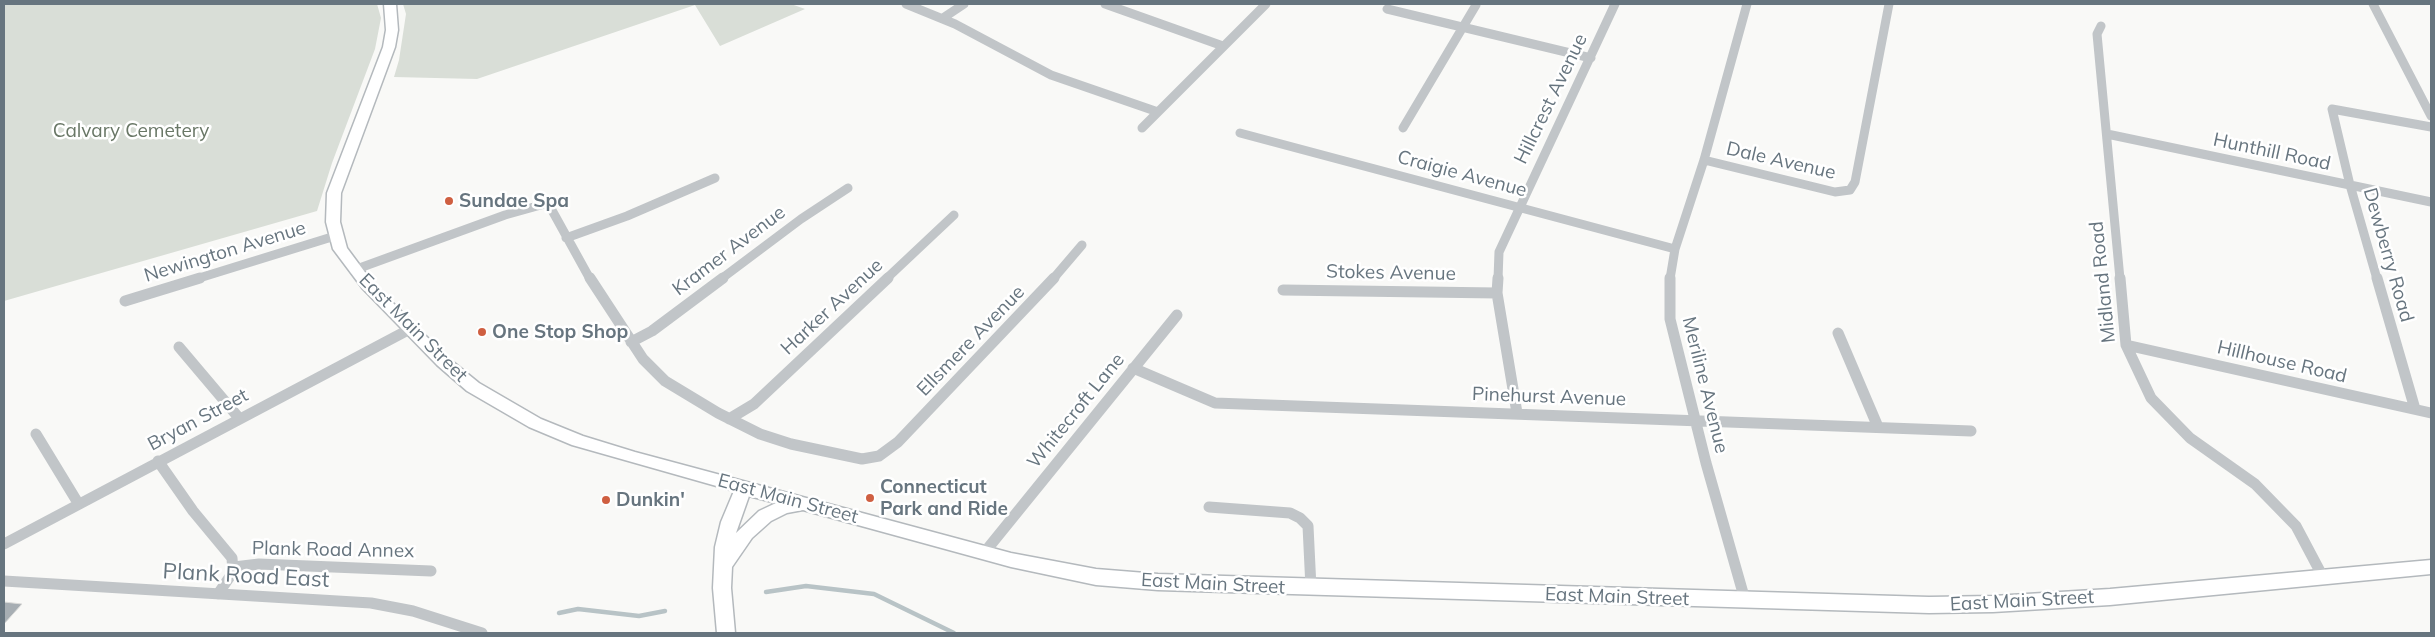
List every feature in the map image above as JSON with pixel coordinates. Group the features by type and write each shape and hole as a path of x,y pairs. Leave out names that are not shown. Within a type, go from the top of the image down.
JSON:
{"main road":[{"name":"East Main Street","path":"390,4 392,30 388,54 336,186 332,211 340,249 354,270 447,366 473,387 535,423 602,448 805,504 984,553 1069,572 1122,580 1207,585 1902,605 1993,604 2242,585 2431,566"},
{"path":"726,633 722,568 728,530 744,487"},
{"path":"722,568 746,532 764,516 784,507 805,504"}],"street":[{"path":"906,4 943,18 1044,72 1158,112"},
{"path":"943,18 964,4"},
{"path":"1105,4 1222,46"},
{"path":"1142,128 1209,64 1222,46 1266,4"},
{"name":"Hillcrest Avenue","path":"1518,413 1497,293 1499,252 1518,207 1591,58 1615,4"},
{"name":"Meriline Avenue","path":"1744,600 1695,420 1670,319 1669,283 1676,249 1704,160 1747,4"},
{"name":"Dale Avenue","path":"1704,160 1835,192 1850,190 1855,182 1889,4"},
{"path":"2373,4 2431,116"},
{"path":"1403,128 1465,27 1476,5"},
{"path":"1387,9 1591,58"},
{"name":"Midland Road","path":"2101,26 2097,34 2126,345 2151,398 2190,438 2255,484 2296,526 2323,577"},
{"name":"Dewberry Road","path":"2416,409 2350,185 2332,109 2431,127"},
{"name":"Craigie Avenue","path":"1240,133 1676,249"},
{"name":"Hunthill Road","path":"2106,134 2431,202"},
{"path":"566,238 627,216 715,178"},
{"name":"Kramer Avenue","path":"631,342 652,331 801,219 848,188"},
{"path":"354,270 515,211 548,203 590,282 631,342 650,366 665,381 729,419"},
{"name":"Harker Avenue","path":"729,419 754,404 954,215"},
{"name":"Newington Avenue","path":"126,301 336,236"},
{"name":"Ellsmere Avenue","path":"729,419 775,440 823,452 855,459 868,459 879,456 904,436 1044,290 1082,245"},
{"name":"Stokes Avenue","path":"1283,290 1497,293"},
{"name":"Whitecroft Lane","path":"984,553 1176,315"},
{"name":"Bryan Street","path":"4,544 78,503 410,329"},
{"path":"1838,333 1878,427"},
{"name":"Hillhouse Road","path":"2126,345 2431,413"},
{"path":"178,347 239,418"},
{"name":"Pinehurst Avenue","path":"1133,368 1216,404 1518,413 1971,431"},
{"path":"36,434 78,503"},
{"path":"158,461 193,511 232,558 233,572 218,594"},
{"path":"1209,508 1290,513 1300,518 1308,526 1311,588"},
{"name":"Plank Road Annex","path":"234,567 259,564 431,571"},
{"name":"Plank Road East","path":"4,581 373,604 429,615 482,633"}],"green space":[{"name":"Calvary Cemetery","path":"4,4 377,4 381,18 375,49 332,163 317,211 4,301"},
{"path":"403,4 791,4 805,9 720,46 695,5 477,79 394,77 399,60 406,14"}],"building":[{"path":"4,602 22,604 4,624"}],"waterway":[{"path":"766,592 806,586 874,594 954,633"},
{"path":"559,613 578,609 639,616 665,611"}],"place":[{"name":"Sundae Spa","path":"449,201"},
{"name":"One Stop Shop","path":"482,332"},
{"name":"Connecticut Park and Ride","path":"870,498"},
{"name":"Dunkin'","path":"606,500"}]}
